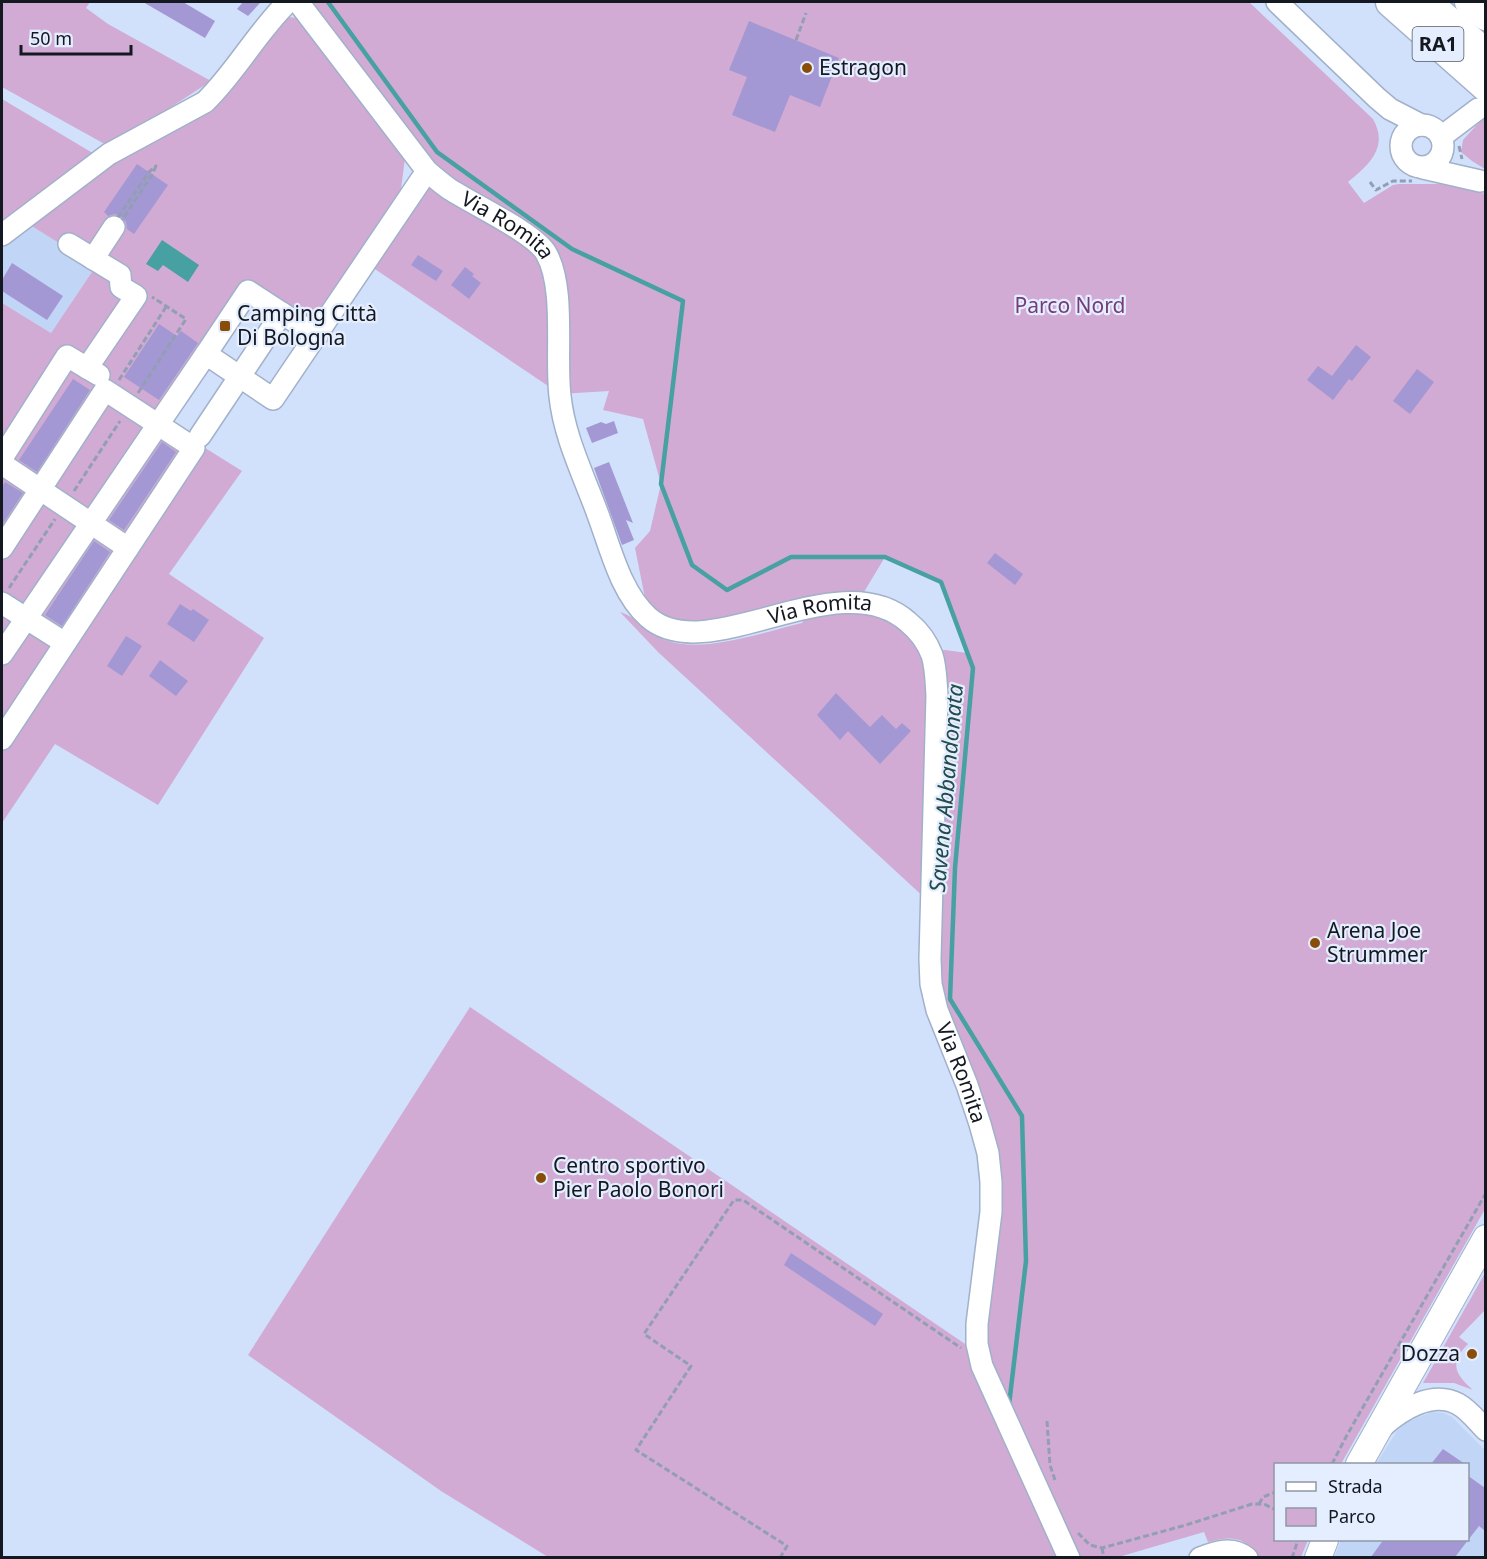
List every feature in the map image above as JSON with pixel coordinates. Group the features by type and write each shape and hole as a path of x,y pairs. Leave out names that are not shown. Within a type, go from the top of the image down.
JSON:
{"highway":[{"name":"RA1","path":"1391,2 1424,15"},
{"path":"1470,2 1485,15"},
{"path":"1424,15 1485,55"},
{"path":"1424,15 1483,96"}],"main road":[{"path":"1360,1463 1485,1238"}],"street":[{"path":"2,235 114,151 205,102 218,89 249,46 288,2"},
{"name":"Via Romita","path":"298,2 427,171 448,188 531,238 545,250 555,279 560,394 569,438 624,582 637,606 649,618 674,630 692,633 706,632 782,613 858,602 890,609 901,616 914,627 932,654 937,695 931,984 937,1010 980,1124 988,1153 991,1182 991,1212 977,1324 977,1344 982,1366 1069,1557"},
{"path":"1277,2 1390,109 1421,125 1430,126 1457,166 1480,181"},
{"path":"1423,168 1436,163 1441,157 1442,142 1483,96"},
{"path":"1377,98 1397,127 1402,140 1401,152 1405,160 1413,166 1480,181"},
{"path":"1402,140 1411,128 1421,125"},
{"path":"206,354 273,399 427,171"},
{"path":"93,259 114,227"},
{"path":"69,244 120,275 121,287 136,296 87,368"},
{"path":"2,654 248,291 317,336"},
{"path":"200,436 282,313"},
{"path":"2,458 67,356 99,375 108,392 194,448 2,739"},
{"path":"2,548 108,392"},
{"path":"2,464 128,548"},
{"path":"5,597 26,619 65,643"},
{"path":"1373,1436 1404,1410 1432,1400 1456,1402 1485,1430"},
{"path":"1200,1557 1229,1550 1247,1557"}],"path":[{"path":"796,40 806,13"},
{"path":"1463,137 1458,147 1460,156 1465,162 1484,172 1480,181"},
{"path":"156,166 116,229 114,227 112,226 149,172 156,166"},
{"path":"5,597 186,320 141,290 136,296"},
{"path":"108,392 166,306"},
{"path":"1333,1463 1484,1201 1485,1193"},
{"path":"780,1557 787,1546 636,1450 691,1366 644,1334 734,1200 743,1200 962,1349"},
{"path":"1047,1421 1050,1465 1058,1488"},
{"path":"1259,1504 1263,1497 1274,1492"},
{"path":"1075,1526 1078,1533 1090,1545 1102,1548 1259,1504 1274,1510"},
{"path":"1292,1557 1297,1541"},
{"path":"1102,1548 1104,1557"}],"shaded area":[{"path":"30,225 96,266 51,333 2,303 2,248"},
{"path":"162,240 199,265 188,282 163,265 158,271 146,264"},
{"path":"1432,1412 1444,1413 1452,1417 1485,1450 1485,1557 1334,1558 1341,1541 1469,1541 1469,1463 1377,1463 1397,1431 1409,1421"}],"green space":[{"path":"2,2 90,2 86,8 108,24 211,81 110,147 2,87"},
{"name":"Parco Nord","path":"298,2 1249,2 1373,119 1379,138 1378,147 1363,169 1348,182 1364,203 1393,185 1399,184 1451,184 1485,194 1485,1209 1342,1463 1274,1463 1274,1541 1308,1541 1301,1557 1255,1557 1247,1544 1241,1541 1229,1538 1208,1542 1204,1532 1122,1557 1079,1557 1075,1553 1067,1528 1051,1493 1063,1557 548,1557 441,1491 248,1355 470,1007 974,1350 991,1182 953,1051 927,900 658,652 620,612 633,618 662,639 699,645 735,640 802,623 810,608 706,632 649,618 635,548 650,531 661,484 643,419 603,410 609,391 560,394 366,263 427,171","holes":["885,557 941,583 967,653 945,650 931,654 876,605 858,602"]},
{"path":"285,17 302,18 406,151 400,196 311,324 246,280 176,383 176,416 170,426 242,471 169,574 264,638 158,805 55,744 2,823 2,303 51,333 96,266 30,225 126,153 219,103"},
{"path":"2,99 96,155 2,226"},
{"path":"1485,116 1485,169 1461,152 1463,140"},
{"path":"1485,1273 1485,1310 1459,1337 1468,1344 1456,1363 1458,1373 1473,1390 1454,1383 1423,1383"}],"building":[{"path":"143,2 183,2 215,21 205,38"},
{"path":"243,2 261,2 248,16 237,9"},
{"path":"749,21 839,58 820,107 790,95 775,132 732,115 747,77 729,70"},
{"path":"137,164 168,185 134,234 127,229 126,222 121,217 115,214 108,216 104,212"},
{"path":"418,255 443,271 436,281 411,265"},
{"path":"12,263 63,296 47,320 2,291 2,280"},
{"path":"465,267 481,283 469,299 451,285"},
{"path":"159,324 177,336 181,331 198,343 159,400 124,377"},
{"path":"1356,345 1371,357 1352,381 1349,379 1333,400 1307,380 1318,366 1332,376"},
{"path":"1417,369 1434,382 1410,414 1393,401"},
{"path":"73,379 90,390 37,472 19,460"},
{"path":"614,421 618,433 592,443 586,428 601,422 606,424"},
{"path":"162,442 176,452 124,530 109,520"},
{"path":"609,462 633,523 626,520 634,540 622,545 594,468"},
{"path":"5,482 23,493 2,525 2,487"},
{"path":"94,541 110,552 62,626 45,615"},
{"path":"995,553 1023,574 1015,585 987,563"},
{"path":"180,604 191,611 193,609 209,620 194,642 167,624"},
{"path":"126,636 142,646 122,676 107,666"},
{"path":"160,660 188,681 176,696 149,676"},
{"path":"836,693 870,727 882,715 896,729 902,723 911,731 880,764 848,731 840,740 817,715"},
{"path":"791,1253 883,1314 875,1326 784,1265"},
{"path":"1443,1449 1464,1463 1432,1463"},
{"path":"1469,1476 1485,1488 1485,1531 1479,1526 1469,1539"},
{"path":"1383,1541 1467,1541 1455,1557 1371,1557"}],"waterway":[{"name":"Savena Abbandonata","path":"328,2 437,152 572,249 683,301 661,484 692,565 727,590 791,557 885,557 941,582 973,668 955,868 950,999 1022,1116 1026,1261 1009,1405"}],"place":[{"name":"Estragon","path":"807,68"},
{"name":"Camping Città Di Bologna","path":"225,326"},
{"name":"Arena Joe Strummer","path":"1315,943"},
{"name":"Centro sportivo Pier Paolo Bonori","path":"541,1178"},
{"name":"Dozza","path":"1472,1354"}]}
